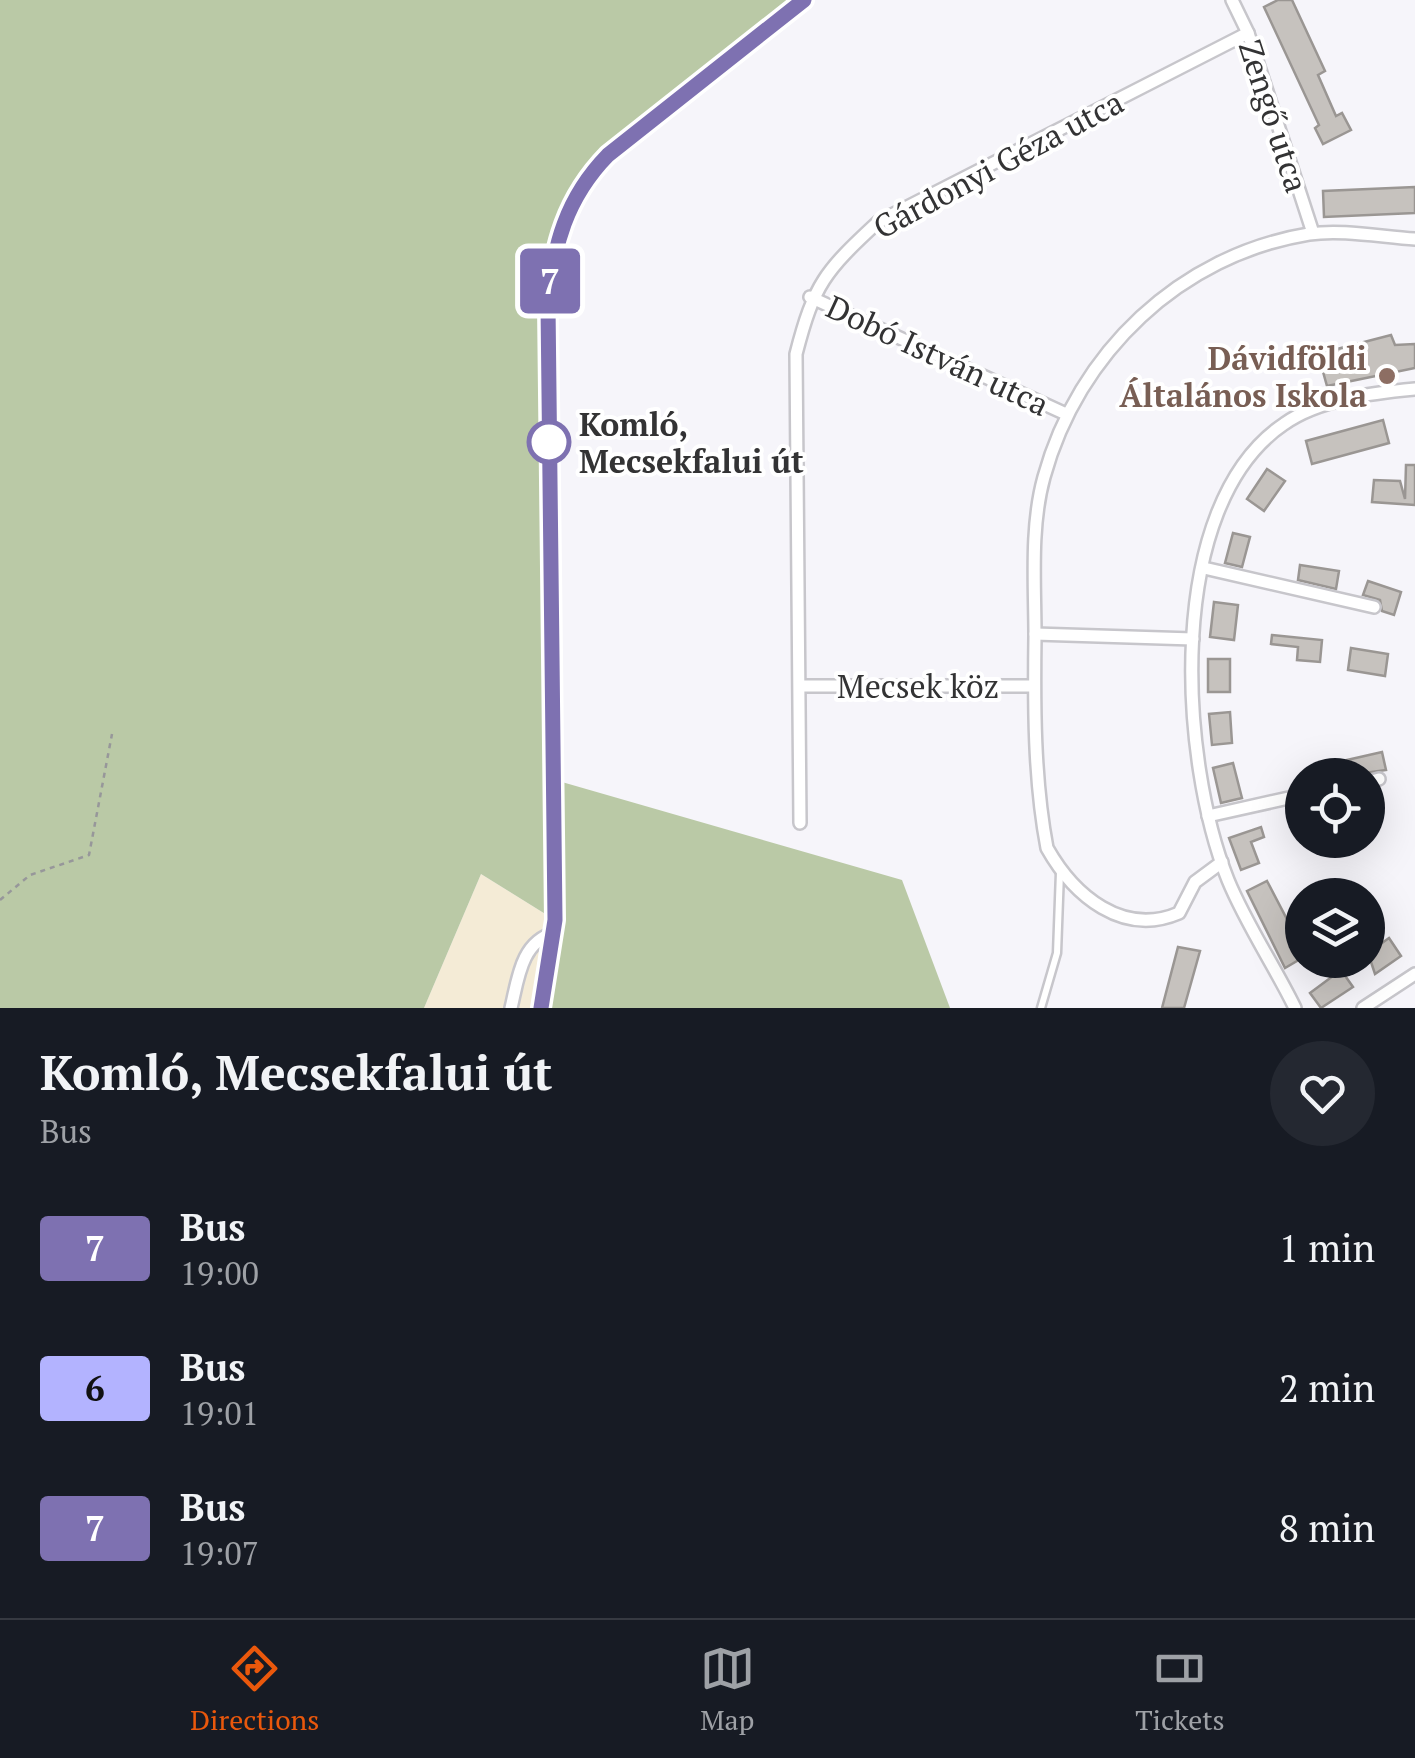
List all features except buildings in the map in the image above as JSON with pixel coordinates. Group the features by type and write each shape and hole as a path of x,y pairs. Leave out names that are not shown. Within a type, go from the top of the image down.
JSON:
{"street":[{"path":"541,1008 554,933 548,305 558,236 585,179 608,155 804,0"},
{"name":"Zengő utca","path":"1232,0 1248,32 1312,234"},
{"name":"Gárdonyi Géza utca","path":"800,822 802,686 796,354 810,297 831,265 878,222 1248,32"},
{"path":"1222,862 1194,882 1180,913 1160,921 1118,917 1093,903 1060,870 1044,830 1034,686 1035,553 1042,480 1066,414 1133,323 1200,269 1234,254 1312,234 1415,239"},
{"name":"Dobó István utca","path":"810,297 1066,414"},
{"path":"1296,1008 1222,862 1208,816 1192,732 1192,639 1204,568 1225,496 1257,446 1285,423 1314,408 1415,388"},
{"path":"1204,568 1374,607"},
{"path":"1034,634 1192,639"},
{"name":"Mecsek köz","path":"802,686 1034,686"},
{"path":"1208,816 1285,799"},
{"path":"511,1008 523,960 543,936 554,933"},
{"path":"1363,1008 1415,974"}],"lane":[{"path":"1040,1008 1057,953 1060,870"}],"path":[{"path":"0,900 30,875 89,855 112,734"}],"shaded area":[{"path":"481,874 555,920 541,1008 424,1008"}],"green space":[{"path":"0,0 804,0 585,179 551,265 555,780 902,880 950,1008 541,1008 555,920 481,874 424,1008 0,1008"}],"bus line":[{"name":"7","path":"541,1008 555,920 548,305 558,236 585,179 608,155 804,0"}],"place":[{"name":"Dávidföldi Általános Iskola","path":"1387,376"},
{"name":"Komló, Mecsekfalui út","path":"549,442"}]}
